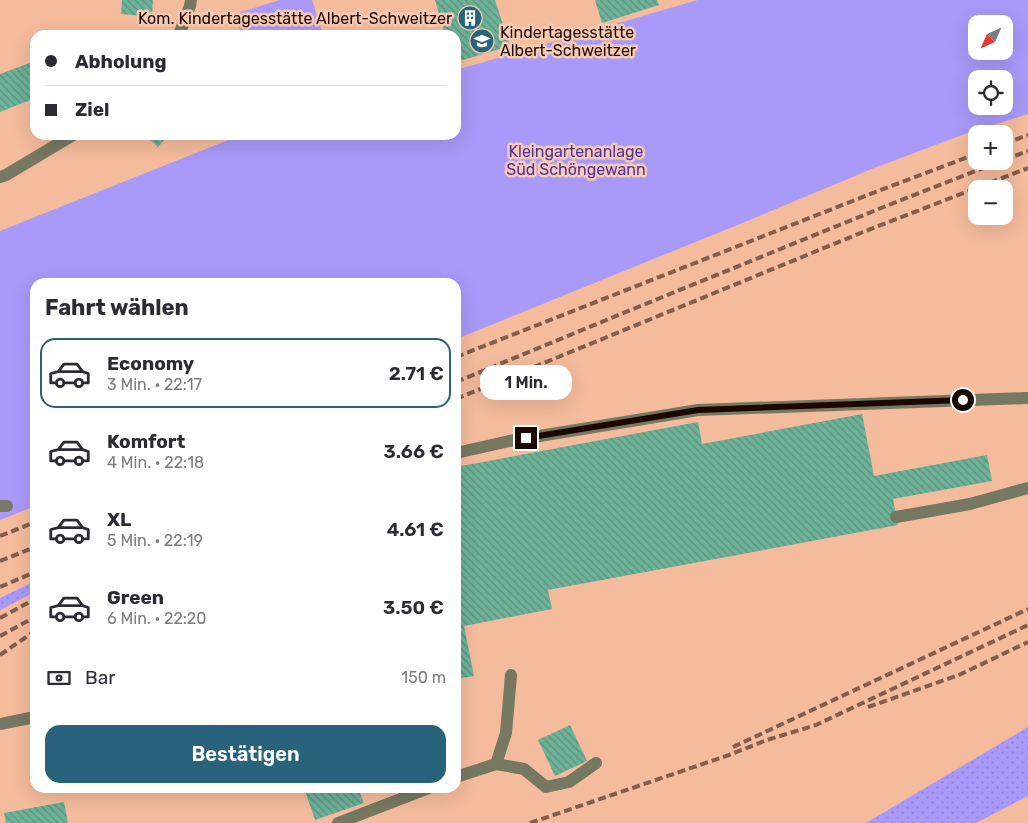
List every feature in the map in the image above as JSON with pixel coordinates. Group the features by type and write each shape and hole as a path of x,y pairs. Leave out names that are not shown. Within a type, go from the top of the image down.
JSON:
{"street":[{"path":"181,30 191,0"},
{"path":"0,177 65,140"},
{"path":"461,452 509,441 698,410 1028,398"},
{"path":"896,518 970,504 1028,488"},
{"path":"496,764 506,733 511,675"},
{"path":"0,724 30,718"},
{"path":"461,775 496,764 524,770 546,787 569,782 596,763"},
{"path":"338,823 417,793"}],"green space":[{"path":"280,0 312,0 321,30 240,30 235,14"},
{"name":"Kleingartenanlage Süd Schöngewann","path":"698,0 1028,0 1028,114 993,125 968,125 968,133 874,168 461,337 461,278 30,278 30,508 0,520 0,231 228,140 461,140 461,69"},
{"path":"30,583 30,595 0,610 0,598"},
{"path":"1028,727 1028,796 976,823 866,823"}],"building":[{"path":"122,0 153,0 152,17 121,14"},
{"name":"Kom. Kindertagesstätte Albert-Schweitzer","path":"435,0 495,0 510,46 461,61 461,30 444,30"},
{"path":"595,0 657,0 659,5 602,23"},
{"path":"30,63 30,100 0,112 0,74"},
{"path":"150,140 164,140 158,147"},
{"path":"862,414 874,476 987,455 992,481 893,499 898,525 548,590 552,609 464,626 474,676 461,678 461,466 698,422 702,444"},
{"path":"570,725 587,761 555,776 538,740"},
{"path":"306,793 360,793 364,803 315,820"},
{"path":"64,802 68,823 6,823 4,813"}],"railway":[{"path":"1013,141 1028,135"},
{"path":"1013,157 1028,151"},
{"path":"461,355 968,157"},
{"path":"461,397 863,232 1028,168"},
{"path":"461,380 978,170"},
{"path":"0,536 30,524"},
{"path":"0,561 30,549"},
{"path":"0,587 30,574"},
{"path":"0,618 30,602"},
{"path":"733,747 1028,609"},
{"path":"0,636 30,620"},
{"path":"530,823 729,755 767,740 816,725 1028,625"},
{"path":"0,655 30,634"},
{"path":"868,707 959,675 1028,642"}],"place":[{"name":"Kom. Kindertagesstätte Albert-Schweitzer","path":"470,18"},
{"name":"Kindertagesstätte Albert-Schweitzer","path":"482,41"}],"route":[{"path":"526,438 698,410 963,400"}]}
